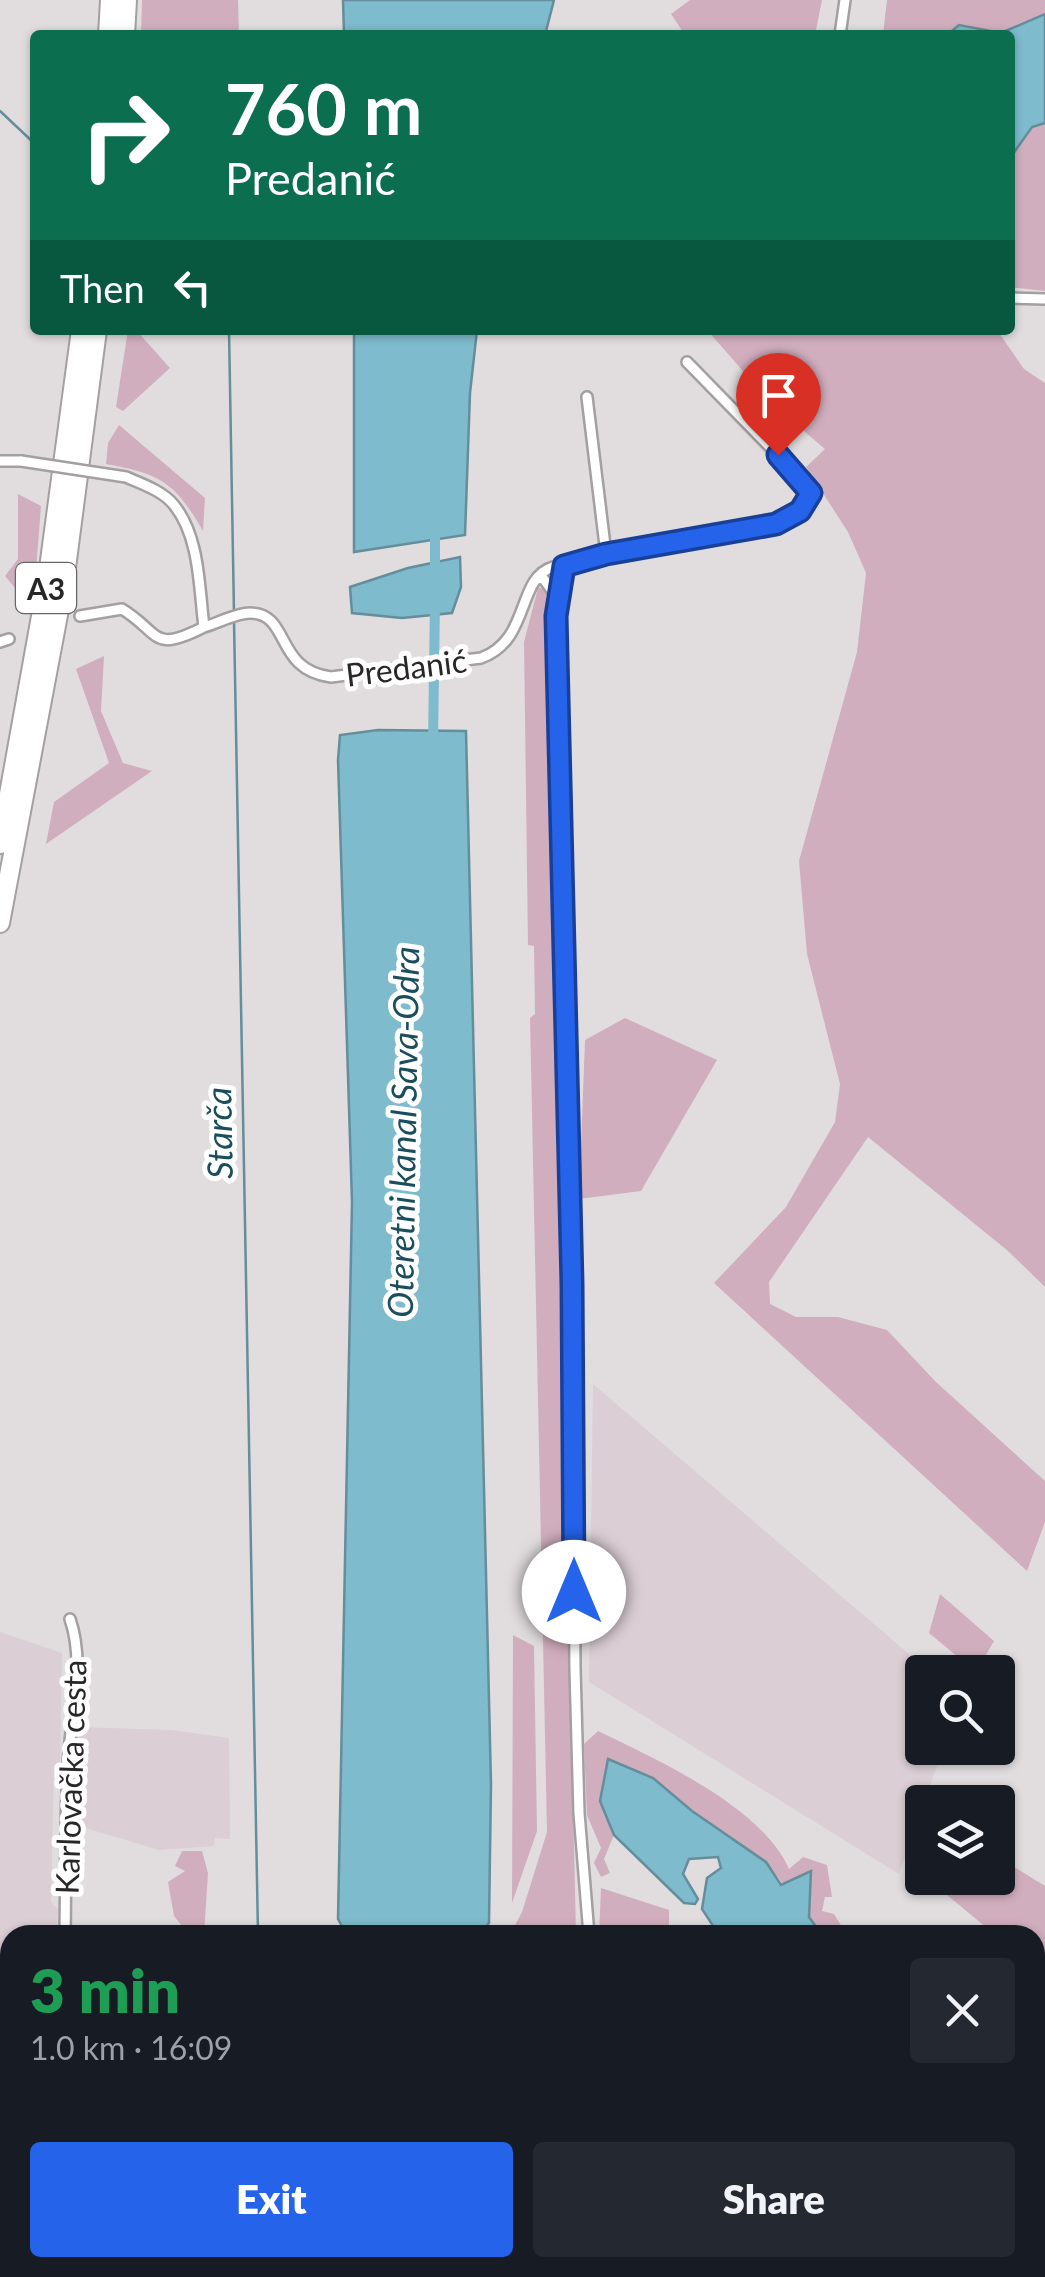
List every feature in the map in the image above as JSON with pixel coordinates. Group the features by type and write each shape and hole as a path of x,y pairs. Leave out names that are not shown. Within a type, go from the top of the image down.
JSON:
{"highway":[{"path":"108,30 110,0"},
{"path":"126,30 127,0"},
{"name":"A3","path":"0,844 44,601 80,335"},
{"name":"A3","path":"0,923 64,583 96,335"}],"street":[{"path":"841,30 846,0"},
{"path":"1015,298 1045,299"},
{"path":"536,579 548,569 606,554 760,530 800,511 808,502 808,487 687,362"},
{"path":"587,397 606,554"},
{"path":"0,461 126,477 172,503 195,556 204,627"},
{"path":"556,616 564,566"},
{"path":"536,579 543,578 550,585 556,616 572,1284 574,1669 579,1814 588,1925"},
{"name":"Predanić","path":"80,616 122,609 154,638 166,640 251,613 274,622 294,661 310,674 331,676 462,662 498,652 522,616 536,579"},
{"name":"Karlovačka cesta","path":"65,1925 68,1760 76,1666 75,1634 70,1619"}],"shaded area":[{"path":"142,0 238,0 239,30 141,30"},
{"path":"690,0 822,0 816,30 682,30 671,14"},
{"path":"887,0 1045,0 1045,291 1015,288 1015,30 884,30"},
{"path":"127,335 140,335 170,368 123,411 116,407"},
{"path":"711,335 1000,335 1024,369 1045,383 1045,1287 1008,1251 868,1137 769,1282 770,1304 796,1317 838,1317 887,1330 936,1382 1045,1481 1045,1522 1027,1571 714,1283 786,1207 835,1122 840,1084 807,954 799,861 857,652 866,573 848,532 806,467 825,449 771,403"},
{"path":"119,425 205,498 203,531 184,502 165,483 141,472 106,464 108,443"},
{"path":"18,494 41,506 33,610 5,576 18,559"},
{"path":"546,587 576,1925 515,1925 547,1832 530,1018 535,1014 534,946 528,945 524,642 538,588"},
{"path":"104,656 101,711 123,763 152,771 46,844 54,802 109,763 76,669"},
{"path":"625,1018 717,1060 641,1191 579,1199 585,1040"},
{"path":"593,1384 910,1655 905,1655 905,1765 937,1765 930,1785 905,1785 905,1857 899,1874 589,1682"},
{"path":"940,1594 994,1641 986,1655 956,1655 929,1633"},
{"path":"0,1632 62,1653 51,1902 58,1909 57,1925 0,1925"},
{"path":"513,1635 534,1646 537,1831 512,1903"},
{"path":"78,1727 172,1730 229,1738 230,1839 215,1838 214,1846 159,1850 72,1824"},
{"path":"598,1731 706,1788 756,1825 776,1846 789,1869 803,1857 827,1865 832,1897 825,1897 822,1911 834,1914 841,1925 814,1925 766,1862 692,1811 653,1778 609,1760 600,1801 614,1835 604,1859 610,1873 601,1877 594,1863 601,1848 587,1815 584,1744"},
{"path":"182,1851 202,1851 208,1873 205,1925 181,1925 174,1916 168,1882 185,1871 175,1866"},
{"path":"1015,1867 1045,1886 1045,1925 983,1925 947,1895 1015,1895"},
{"path":"601,1888 669,1910 669,1925 599,1925"}],"water":[{"path":"343,0 554,0 546,30 344,30"},
{"path":"1045,14 1045,123 1032,127 1015,151 1015,30 1008,30"},
{"path":"959,25 985,30 953,30"},
{"path":"354,335 476,335 470,393 465,535 354,552"},
{"path":"460,557 461,587 452,613 402,618 352,613 350,587 408,568"},
{"path":"378,730 466,731 491,1784 487,1925 341,1925 338,1919 352,1202 340,735"},
{"path":"608,1759 653,1778 692,1811 766,1862 781,1885 811,1871 809,1917 815,1925 712,1925 702,1909 707,1878 721,1868 718,1857 689,1859 683,1874 698,1899 695,1904 684,1903 614,1835 600,1801"}],"waterway":[{"name":"Starča","path":"0,111 30,139"},
{"name":"Starča","path":"229,335 234,613"},
{"name":"Oteretni kanal Sava-Odra","path":"435,526 435,574"},
{"name":"Oteretni kanal Sava-Odra","path":"433,744 435,601"},
{"name":"Starča","path":"234,621 258,1925"}],"route":[{"path":"574,1592 572,1284 556,616 564,566 606,554 760,530 776,524 800,511 811,493 778,455"}]}
